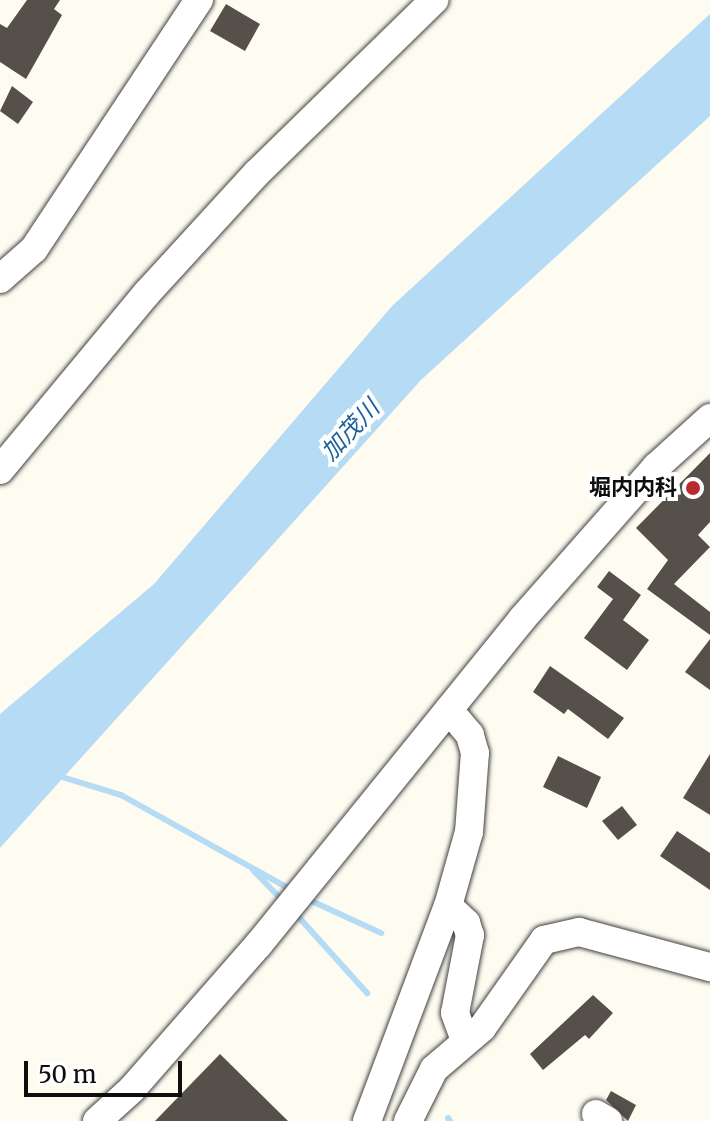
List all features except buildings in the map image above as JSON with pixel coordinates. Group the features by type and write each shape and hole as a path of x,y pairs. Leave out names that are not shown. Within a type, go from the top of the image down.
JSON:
{"street":[{"path":"0,279 34,249 199,0"},
{"path":"0,470 147,293 237,195 434,0"},
{"path":"97,1121 132,1089 259,944 313,873 646,479 710,418"},
{"path":"367,1121 448,906 469,832 476,772 470,735 449,710"},
{"path":"448,906 466,923 470,935 455,1013 465,1040"},
{"path":"408,1121 434,1069 498,1010 544,940 579,932 710,967"}],"water":[{"name":"加茂川","path":"710,14 710,116 421,380 0,848 0,714 154,584 392,306"}],"waterway":[{"path":"62,777 121,795 292,890"},
{"path":"253,870 284,902"},
{"path":"305,898 381,933"},
{"path":"295,913 367,993"}],"place":[{"name":"堀内内科","path":"693,488"}]}
